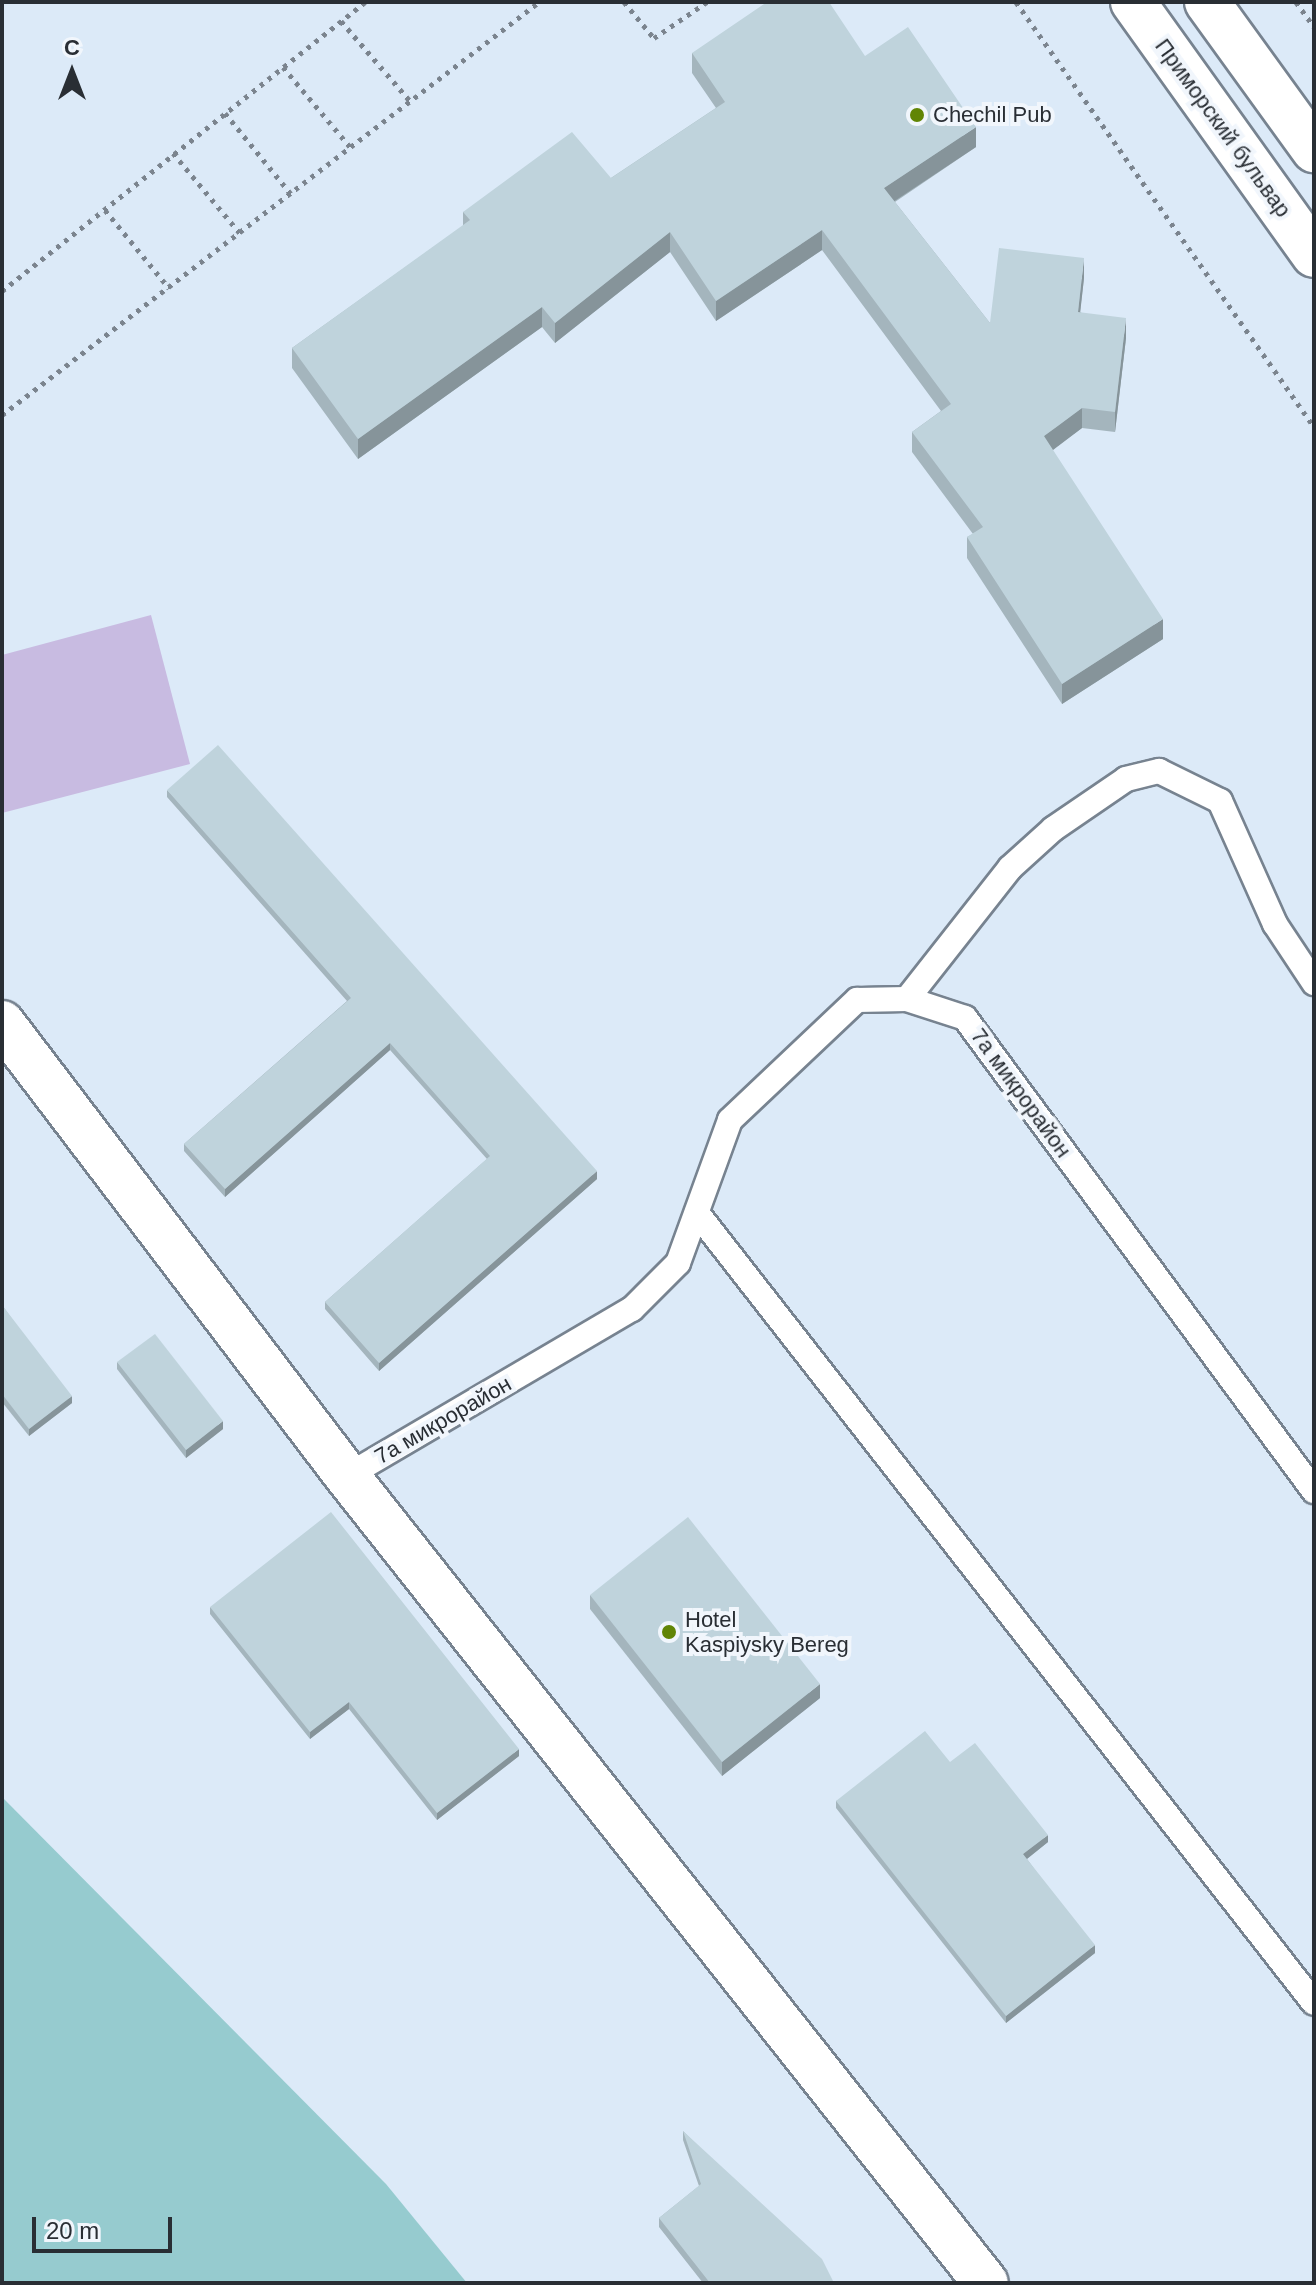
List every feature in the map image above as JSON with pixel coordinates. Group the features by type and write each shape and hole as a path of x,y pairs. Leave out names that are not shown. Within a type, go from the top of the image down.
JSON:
{"street":[{"name":"Приморский бульвар","path":"1133,2 1314,255"},
{"path":"1207,2 1314,150"},
{"path":"2,1023 347,1476 986,2283"}],"lane":[{"path":"907,999 1010,868 1053,829 1126,779 1159,771 1220,801 1275,924 1314,983"},
{"name":"7а микрорайон","path":"347,1476 632,1309 678,1263 730,1120 809,1038 857,1000 907,999 965,1018 1314,1491"},
{"path":"697,1213 1314,2003"}],"path":[{"path":"2,291 365,2"},
{"path":"2,415 539,2"},
{"path":"624,2 654,38 707,2"},
{"path":"1016,2 1314,427"},
{"path":"1296,2 1314,27"},
{"path":"341,21 411,102"},
{"path":"283,67 351,148"},
{"path":"225,113 291,194"},
{"path":"173,153 240,233"},
{"path":"105,210 169,288"}],"shaded area":[{"path":"151,615 190,764 2,813 2,655"},
{"path":"2,1797 386,2184 467,2283 2,2283"}],"building":[{"path":"767,2 829,2 865,56 908,27 976,127 884,188 990,323 999,248 1084,258 1078,312 1126,318 1115,412 1082,408 1044,436 1163,619 1062,684 967,537 983,527 912,432 951,404 822,230 716,301 670,232 555,323 542,307 358,439 292,348 470,220 463,212 572,132 611,178 725,102 692,53"},
{"path":"218,745 597,1171 379,1363 325,1302 490,1156 390,1043 225,1189 184,1144 351,998 167,790"},
{"path":"2,1305 72,1396 29,1429 2,1394"},
{"path":"155,1334 223,1421 186,1450 117,1362"},
{"path":"331,1512 519,1749 437,1813 349,1702 310,1732 210,1607"},
{"path":"688,1517 820,1684 722,1762 590,1595"},
{"path":"925,1731 950,1762 975,1743 1048,1835 1023,1854 1095,1945 1006,2016 836,1801"},
{"path":"683,2131 822,2259 834,2283 710,2283 659,2218 701,2184"}],"place":[{"name":"Chechil Pub","path":"917,115"},
{"name":"Hotel Kaspiysky Bereg","path":"669,1632"}]}
